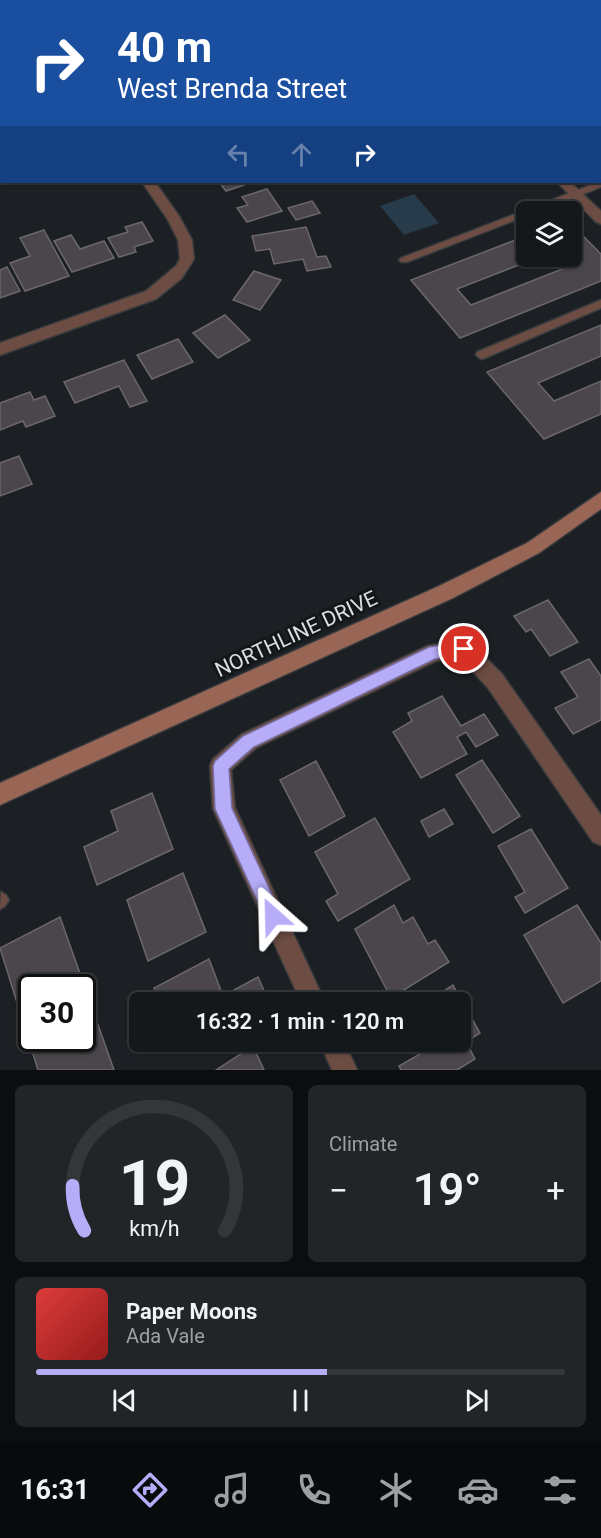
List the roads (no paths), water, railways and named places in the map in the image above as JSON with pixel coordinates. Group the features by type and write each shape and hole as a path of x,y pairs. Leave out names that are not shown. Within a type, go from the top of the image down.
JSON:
{"street":[{"path":"0,349 151,295 171,280 187,260 188,243 149,183"},
{"path":"564,183 601,219"},
{"name":"NORTHLINE DRIVE","path":"0,794 446,592 533,548 601,499"},
{"path":"308,992 224,809 220,766 249,741 434,652 464,649 495,681 601,834"},
{"path":"337,1052 345,1070"}],"lane":[{"path":"557,201 601,184"},
{"path":"404,260 516,217"},
{"path":"481,355 601,304"}]}
